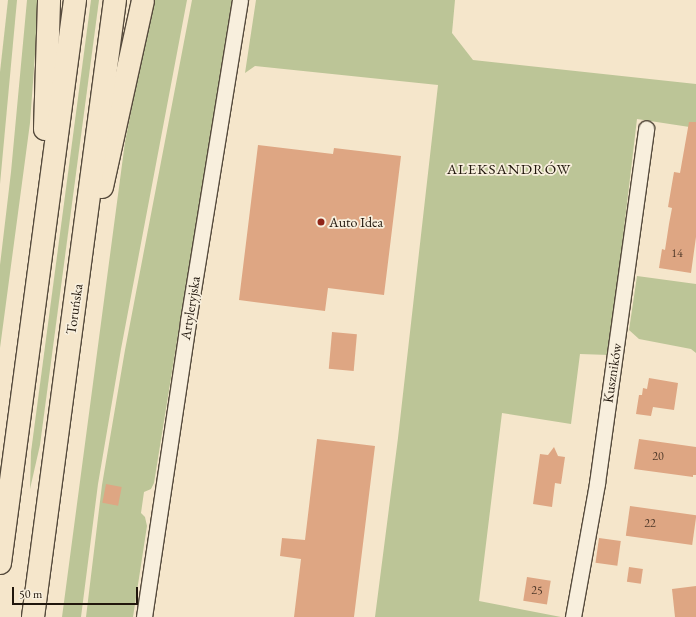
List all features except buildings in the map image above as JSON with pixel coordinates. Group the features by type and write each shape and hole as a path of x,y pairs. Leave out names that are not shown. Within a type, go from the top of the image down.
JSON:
{"highway":[{"path":"39,268 43,196 49,0"},
{"path":"0,563 75,0"},
{"name":"Toruńska","path":"33,617 115,0"},
{"path":"70,339 84,265 114,138 143,0"}],"street":[{"name":"Artyleryjska","path":"144,617 188,321 240,0"},
{"name":"Kuszników","path":"574,617 597,483 646,128"}],"green space":[{"path":"8,0 17,0 0,184 0,72"},
{"path":"27,0 39,0 30,123 0,348 0,265 11,172"},
{"path":"91,0 99,0 40,445 30,489 31,452"},
{"path":"153,0 187,0 121,349 98,484 81,617 62,617 125,142"},
{"path":"192,0 232,0 154,483 151,489 144,492 141,513 145,517 147,526 133,617 86,617 102,485 125,350"},
{"path":"256,0 455,0 452,33 473,60 696,84 696,128 637,119 609,355 580,354 571,424 502,413 479,601 561,617 375,617 398,438 438,85 255,66 245,73"},
{"path":"637,276 696,284 696,353 691,349 639,339 629,330"}],"place":[{"name":"Auto Idea","path":"321,222"}],"district":[{"name":"ALEKSANDRÓW","path":"509,169"}]}
